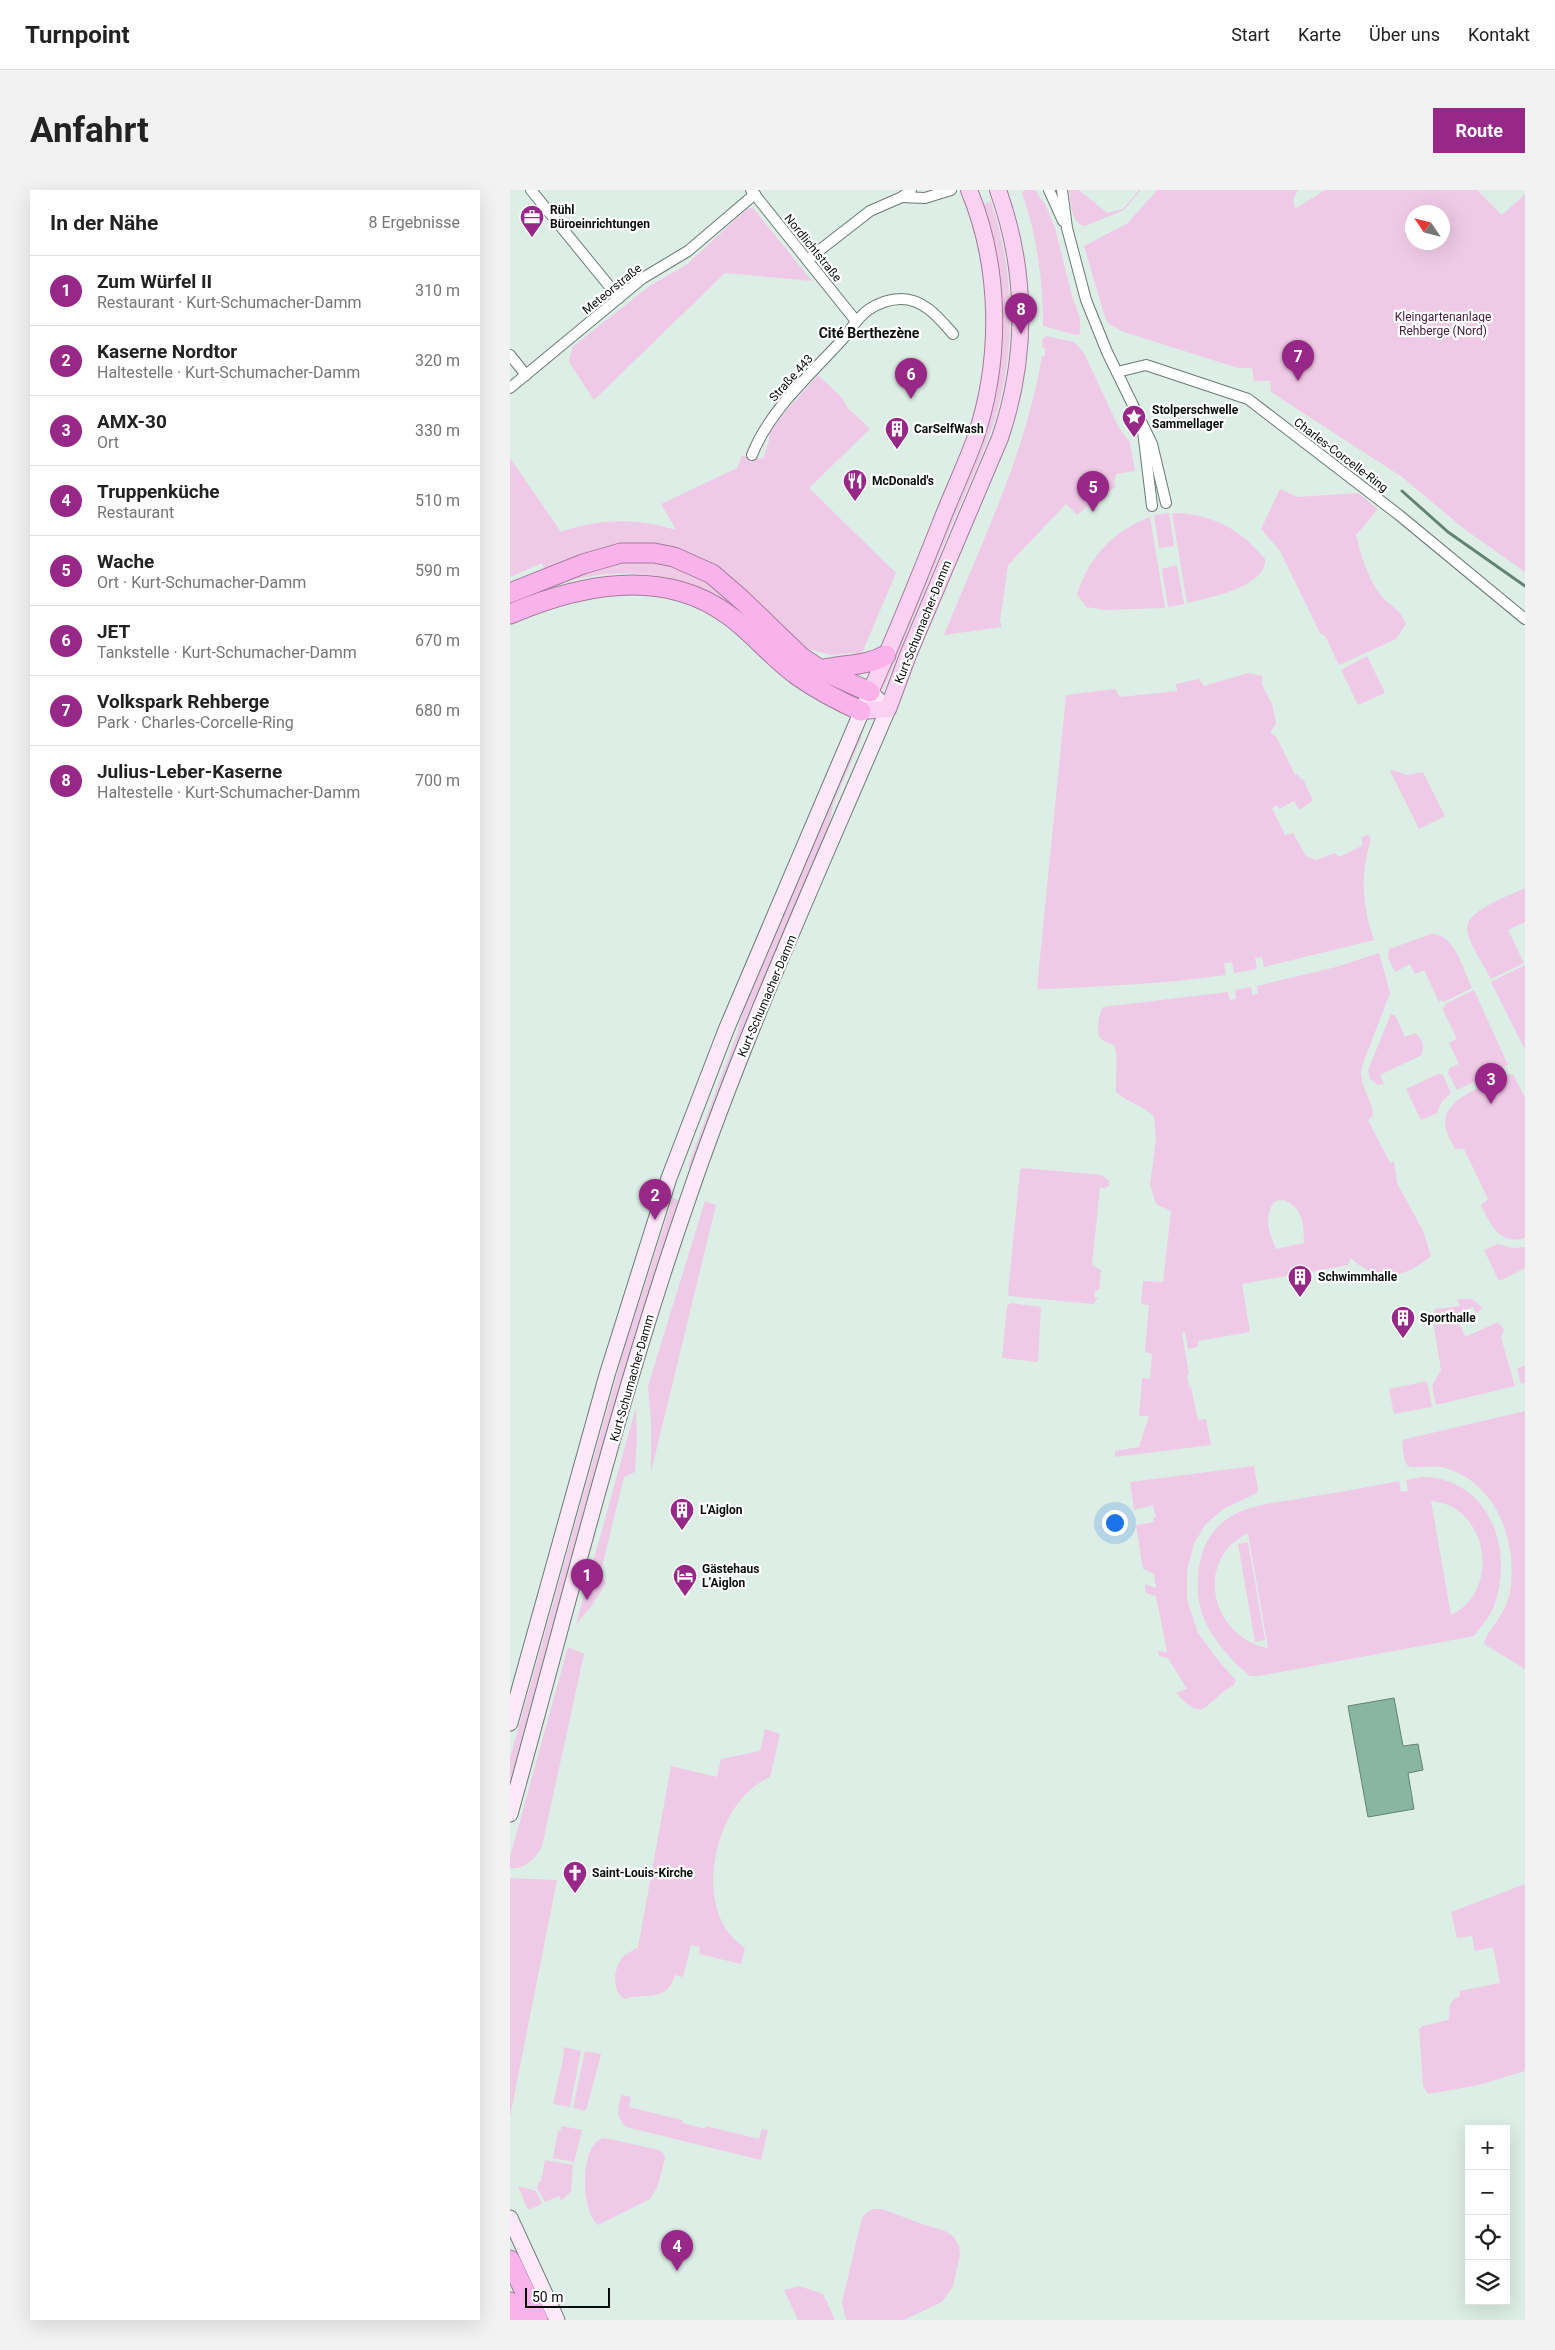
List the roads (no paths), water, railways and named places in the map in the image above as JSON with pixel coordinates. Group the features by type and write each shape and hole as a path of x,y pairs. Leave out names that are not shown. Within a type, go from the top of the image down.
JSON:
{"highway":[{"path":"510,593 583,564 621,553 654,553 674,557 712,574 742,600 801,658 821,670 870,692"},
{"path":"510,614 556,598 611,585 647,584 686,593 726,612 797,676 861,711"},
{"path":"821,670 835,666 867,663 886,655"},
{"path":"510,2260 538,2320"},
{"path":"510,2302 518,2320"}],"main road":[{"name":"Kurt-Schumacher-Damm","path":"510,1723 609,1366 669,1178 726,1030 886,655 975,438 988,386 994,324 991,276 980,223 968,190"},
{"name":"Kurt-Schumacher-Damm","path":"510,1814 633,1372 692,1186 753,1027 888,709 908,655 1000,438 1013,393 1021,334 1020,286 1011,233 998,190"},
{"path":"870,692 888,709"},
{"path":"861,711 888,709"},
{"path":"669,1178 692,1186"},
{"path":"510,2218 557,2320"}],"street":[{"path":"531,190 619,298"},
{"path":"807,260 870,211 902,198 911,190"},
{"path":"902,198 925,198 951,190"},
{"path":"1048,190 1067,228"},
{"path":"1062,190 1067,228 1086,300 1142,428 1152,444 1166,503"},
{"name":"Meteorstraße","path":"510,388 643,278 688,251 753,192"},
{"name":"Nordlichtstraße","path":"753,192 856,321"},
{"name":"Straße 443","path":"752,455 772,418 856,321 878,304 892,300 918,302 938,317 952,334"},
{"path":"510,355 526,375"},
{"name":"Charles-Corcelle-Ring","path":"1117,372 1146,365 1248,400 1399,515 1525,619"},
{"path":"1142,428 1152,506"}],"waterway":[{"path":"1402,491 1448,532 1525,586"}],"place":[{"name":"Rühl Büroeinrichtungen","path":"532,238"},
{"name":"Julius-Leber-Kaserne","path":"1021,334"},
{"name":"Volkspark Rehberge","path":"1298,381"},
{"name":"JET","path":"911,399"},
{"name":"Stolperschwelle Sammellager","path":"1134,438"},
{"name":"CarSelfWash","path":"897,450"},
{"name":"McDonald's","path":"855,502"},
{"name":"Wache","path":"1093,512"},
{"name":"AMX-30","path":"1491,1104"},
{"name":"Kaserne Nordtor","path":"655,1220"},
{"name":"Schwimmhalle","path":"1300,1298"},
{"name":"Sporthalle","path":"1403,1339"},
{"name":"L'Aiglon","path":"682,1531"},
{"name":"Gästehaus L’Aiglon","path":"685,1597"},
{"name":"Zum Würfel II","path":"587,1600"},
{"name":"Saint-Louis-Kirche","path":"575,1894"},
{"name":"Truppenküche","path":"677,2271"}],"district":[{"name":"Cité Berthezène","path":"869,333"}],"park label":[{"name":"Kleingartenanlage Rehberge (Nord)","path":"1443,324"}]}
